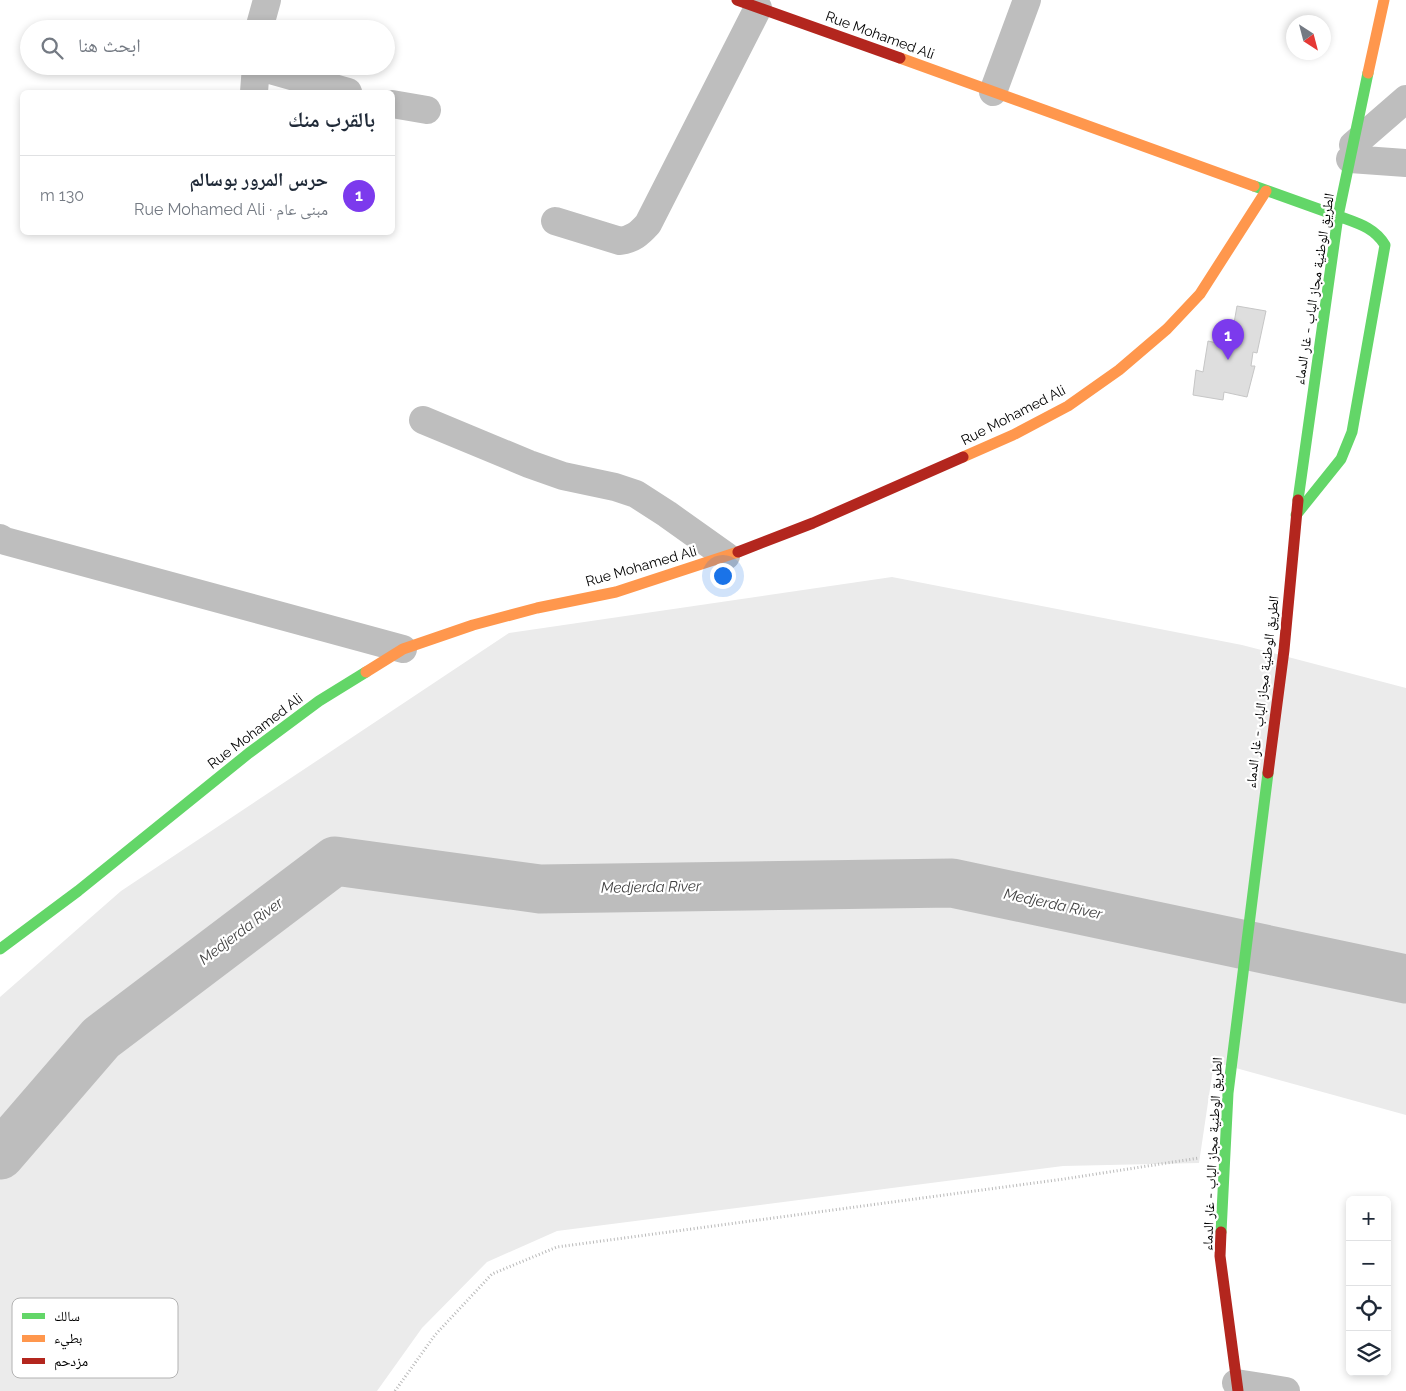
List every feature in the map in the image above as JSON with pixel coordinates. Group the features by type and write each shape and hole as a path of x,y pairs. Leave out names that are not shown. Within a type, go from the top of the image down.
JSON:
{"main road":[{"name":"الطريق الوطنية مجاز الباب - غار الدماء","path":"1237,1387 1220,1256 1228,1093 1284,650 1296,514 1338,216 1384,0"},
{"name":"Rue Mohamed Ali","path":"748,4 1338,216 1373,229 1381,236 1385,245 1352,432 1341,459 1296,514"},
{"name":"Rue Mohamed Ali","path":"0,948 78,891 249,753 319,701 403,649 473,625 537,608 616,592 726,556 813,522 1013,434 1068,406 1126,364 1167,330 1200,294 1266,190"}],"street":[{"path":"262,20 267,0"},
{"path":"993,92 1027,0"},
{"path":"555,221 620,241 630,240 648,224 748,4"},
{"path":"254,90 255,75"},
{"path":"288,75 341,90"},
{"path":"1352,152 1406,99"},
{"path":"395,105 427,110"},
{"path":"1352,152 1406,163"},
{"path":"423,420 563,476 615,487 636,494 726,556"},
{"path":"2,542 403,649"},
{"path":"1237,1387 1286,1391"}],"path":[{"path":"395,1391 435,1335 492,1274 557,1247 1064,1179 1224,1154"}],"shaded area":[{"path":"892,577 1242,645 1406,688 1406,1115 1214,1062 1199,1163 1063,1166 557,1231 487,1262 422,1328 377,1391 0,1391 0,997 121,891 509,633"}],"building":[{"path":"1237,306 1266,311 1257,353 1253,352 1251,366 1255,366 1247,397 1224,392 1223,400 1193,395 1196,370 1203,372 1208,341 1230,346"}],"waterway":[{"name":"Medjerda River","path":"0,1155 101,1038 335,861 540,889 952,883 1406,979"}],"traffic: fast":[{"path":"1298,500 1338,216 1368,73"},
{"path":"1254,186 1338,216"},
{"path":"1296,515 1341,459 1352,432 1385,245 1370,230 1338,216"},
{"path":"0,949 78,891 249,753 319,701 366,672"},
{"path":"1221,1232 1228,1093 1268,773"}],"traffic: slow":[{"path":"1368,73 1384,0"},
{"path":"900,58 1254,186"},
{"path":"963,457 1013,435 1068,406 1119,370 1167,329 1200,294 1266,191"},
{"path":"366,672 403,649 473,625 537,608 616,592 738,552"}],"traffic: jam":[{"path":"737,0 900,58"},
{"path":"738,552 813,523 963,457"},
{"path":"1268,773 1284,650 1298,500"},
{"path":"1221,1232 1220,1256 1238,1391"}],"place":[{"name":"حرس المرور بوسالم","path":"1228,360"}]}
